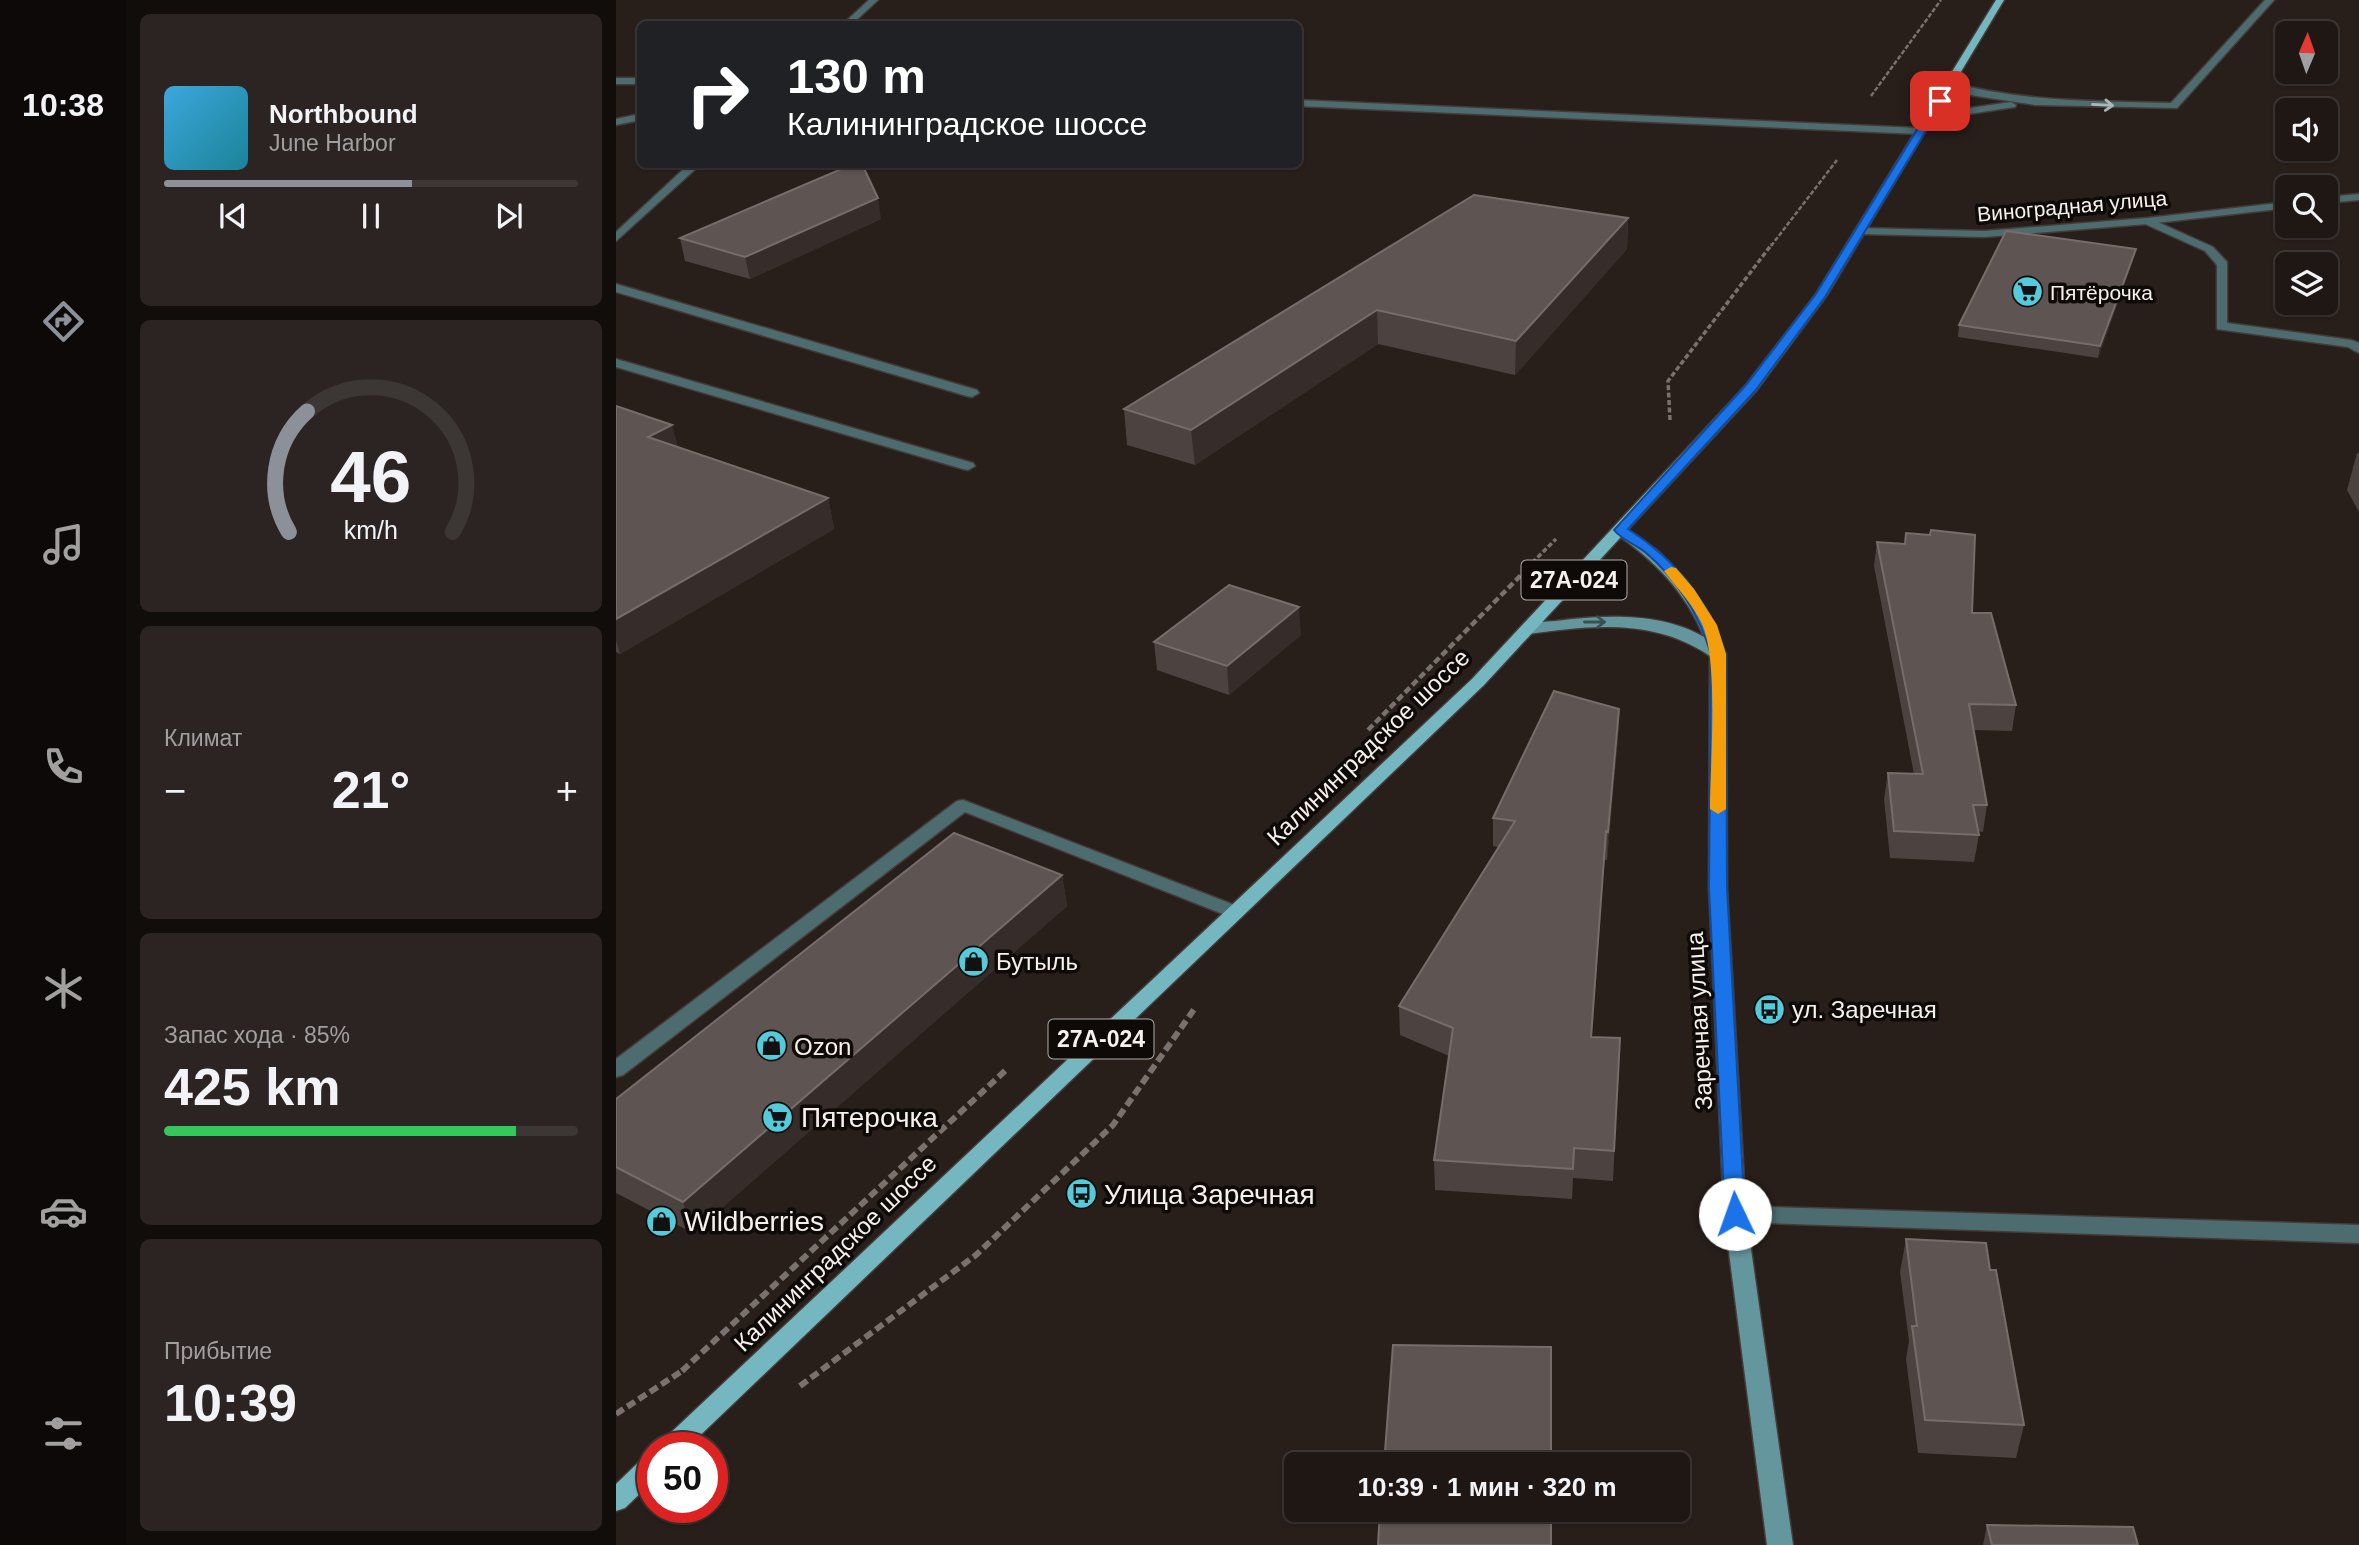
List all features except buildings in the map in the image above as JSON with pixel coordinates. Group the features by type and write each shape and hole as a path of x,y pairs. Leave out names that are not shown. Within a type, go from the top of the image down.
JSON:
{"main road":[{"name":"Калининградское шоссе","path":"688,1432 1478,682 1751,388 1821,295 2000,0"},
{"name":"Заречная улица","path":"1620,530 1651,550 1687,589 1710,625 1718,654 1718,888 1735,1214 1780,1545"},
{"path":"1528,629 1586,621 1660,627 1690,636 1718,654"},
{"path":"616,1500 637,1480"}],"street":[{"path":"850,21 874,0"},
{"path":"1950,85 1970,92 2035,102 2173,106 2270,0"},
{"path":"616,80 637,81"},
{"path":"1929,117 2035,102"},
{"path":"1302,103 1919,131"},
{"path":"616,121 637,118"},
{"path":"616,238 692,168"},
{"path":"2338,199 2359,197"},
{"name":"Виноградная улица","path":"1860,231 1984,234 2147,221 2275,206"},
{"path":"2147,221 2210,249 2223,265 2221,326 2351,344 2359,349"},
{"path":"616,288 972,393"},
{"path":"616,363 968,466"},
{"path":"616,1070 963,805 1235,912"},
{"path":"1735,1214 2359,1234"}],"path":[{"path":"1671,422 1668,381 1850,143 1852,121 1941,0"},
{"path":"1367,731 1563,532"},
{"path":"682,1371 1015,1063"}],"slow traffic":[{"path":"1671,571 1687,589 1710,625 1718,654 1718,809"}],"place":[{"name":"Пятёрочка","path":"2027,292"},
{"name":"Бутыль","path":"973,961"},
{"name":"ул. Заречная","path":"1769,1009"},
{"name":"Ozon","path":"771,1046"},
{"name":"Пятерочка","path":"778,1117"},
{"name":"Улица Заречная","path":"1081,1194"},
{"name":"Wildberries","path":"661,1221"}],"route":[{"path":"1735,1214 1718,888 1718,654 1710,625 1687,589 1651,550 1620,530 1751,388 1821,295 1919,131 1940,101"}]}
